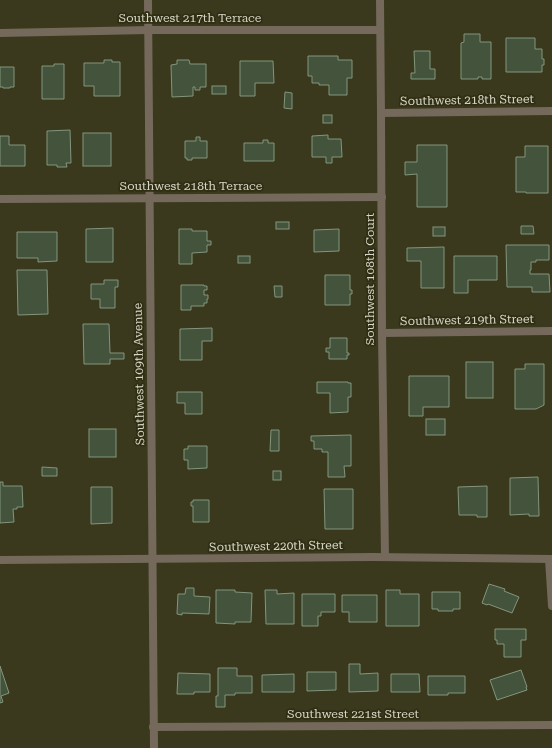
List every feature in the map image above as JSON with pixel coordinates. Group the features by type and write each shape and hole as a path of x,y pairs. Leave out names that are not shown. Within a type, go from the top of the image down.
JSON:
{"street":[{"name":"Southwest 109th Avenue","path":"148,0 154,748"},
{"name":"Southwest 108th Court","path":"380,0 385,557"},
{"name":"Southwest 217th Terrace","path":"0,33 148,30 380,30"},
{"name":"Southwest 218th Street","path":"381,113 552,111"},
{"name":"Southwest 218th Terrace","path":"0,199 382,197"},
{"name":"Southwest 219th Street","path":"382,333 552,331"},
{"name":"Southwest 220th Street","path":"0,560 385,557 550,559"},
{"path":"550,559 552,606"},
{"name":"Southwest 221st Street","path":"153,727 552,725"}],"building":[{"path":"464,34 480,34 480,42 491,42 491,79 482,79 482,77 478,77 478,79 461,79 461,43 464,42"},
{"path":"506,38 535,38 535,49 542,49 542,59 544,59 544,65 542,65 542,72 506,72"},
{"path":"414,51 430,51 430,69 435,69 435,79 411,79 411,73 415,73"},
{"path":"308,56 338,56 338,60 352,60 352,78 347,78 347,95 329,95 329,85 312,83 312,76 308,76"},
{"path":"104,60 120,62 120,96 94,96 94,86 84,86 84,63 104,63"},
{"path":"177,60 189,60 190,64 206,64 206,87 200,87 200,90 195,90 195,87 193,87 193,96 172,97 171,65 177,64"},
{"path":"240,61 273,61 274,83 255,83 255,96 240,96"},
{"path":"54,64 64,64 64,99 42,99 42,66 54,66"},
{"path":"0,67 14,67 14,87 0,87"},
{"path":"212,86 226,86 226,94 212,94"},
{"path":"285,92 292,93 292,109 284,108"},
{"path":"323,115 332,115 332,123 323,123"},
{"path":"70,130 71,163 66,163 67,167 47,165 47,131"},
{"path":"83,133 111,133 111,166 83,166"},
{"path":"328,135 328,139 341,139 342,157 332,157 332,163 326,163 326,157 312,157 312,136"},
{"path":"0,136 9,136 9,145 25,145 25,166 0,166"},
{"path":"196,137 200,137 200,141 207,141 207,158 192,158 192,160 187,160 187,158 185,158 185,141 196,141"},
{"path":"263,140 268,140 268,143 274,143 274,161 244,161 244,143 263,143"},
{"path":"417,145 447,145 447,207 417,207 417,174 405,175 405,162 417,162"},
{"path":"525,146 548,146 548,193 516,192 516,157 525,157"},
{"path":"276,222 289,222 289,229 276,229"},
{"path":"521,226 533,226 534,234 521,234"},
{"path":"433,227 445,227 445,236 433,236"},
{"path":"113,228 113,262 86,262 86,229"},
{"path":"179,229 207,231 207,241 211,241 211,245 207,245 207,252 192,253 192,264 179,264"},
{"path":"339,229 339,251 314,252 314,230"},
{"path":"17,232 57,232 57,261 38,262 38,258 17,258"},
{"path":"506,245 549,245 549,260 536,260 536,262 531,262 530,274 549,274 550,292 532,292 532,287 507,287"},
{"path":"444,247 444,288 421,288 421,261 407,261 407,248"},
{"path":"238,256 250,256 250,263 238,263"},
{"path":"454,256 497,256 497,280 468,280 468,293 454,293"},
{"path":"17,270 47,270 48,314 18,315"},
{"path":"325,275 350,275 350,290 352,290 352,294 350,294 350,305 325,305"},
{"path":"104,280 118,280 118,287 115,287 115,308 100,308 100,299 91,299 91,284 104,284"},
{"path":"181,285 207,286 207,290 204,290 204,295 208,295 207,303 204,303 204,306 191,306 191,310 181,310"},
{"path":"274,286 282,286 282,297 275,297"},
{"path":"83,324 109,324 110,353 124,353 124,359 110,359 110,364 84,364"},
{"path":"212,328 212,341 202,341 202,360 180,360 180,329"},
{"path":"330,338 347,338 347,353 349,353 349,355 347,355 347,359 329,359 329,352 326,352 326,348 330,348"},
{"path":"466,362 493,362 493,398 466,398"},
{"path":"525,364 544,364 544,405 536,409 515,409 515,369 525,369"},
{"path":"409,376 449,376 449,407 423,407 423,416 409,416"},
{"path":"317,382 351,383 351,397 348,397 348,412 330,413 330,393 317,393"},
{"path":"177,392 202,392 202,414 185,414 185,403 177,403"},
{"path":"426,419 445,419 445,435 426,435"},
{"path":"89,429 116,429 116,457 89,457"},
{"path":"271,430 279,430 279,451 270,451"},
{"path":"351,435 351,466 344,466 345,477 328,477 328,452 322,452 322,449 314,449 314,441 311,441 311,436"},
{"path":"188,446 207,446 207,468 188,469 188,460 184,460 184,449 188,449"},
{"path":"42,467 57,468 57,476 42,476"},
{"path":"273,471 281,471 281,480 273,480"},
{"path":"538,477 539,516 529,516 529,514 510,515 510,478"},
{"path":"0,482 3,482 3,486 22,486 23,507 13,509 14,522 0,523"},
{"path":"487,486 487,517 477,517 477,515 459,515 458,487"},
{"path":"91,487 112,487 112,523 91,524"},
{"path":"324,489 353,489 353,529 325,529"},
{"path":"193,500 209,500 209,522 193,522 193,506 191,506 191,502 193,502"},
{"path":"489,584 505,589 504,591 519,597 512,613 482,603"},
{"path":"186,588 194,588 194,596 210,597 209,614 177,614 178,594 185,594"},
{"path":"216,590 235,590 235,592 252,593 251,622 235,622 235,624 216,623"},
{"path":"265,590 277,590 277,594 294,593 294,624 266,624"},
{"path":"386,590 400,590 400,594 419,594 419,626 386,626"},
{"path":"432,592 460,592 460,609 453,609 453,611 438,611 438,609 432,609"},
{"path":"302,594 335,594 335,612 321,612 321,616 318,616 318,626 302,626"},
{"path":"342,595 377,595 377,622 349,622 349,612 342,612"},
{"path":"495,629 526,629 526,640 521,640 521,657 504,657 504,644 497,644 497,640 495,640"},
{"path":"349,664 360,664 360,674 378,673 378,691 349,692"},
{"path":"0,666 9,693 1,696 3,702 0,703"},
{"path":"218,668 237,668 237,676 252,676 252,693 235,693 235,695 225,695 225,707 216,707 216,696 218,696"},
{"path":"521,670 527,690 497,700 490,680"},
{"path":"307,672 336,672 336,690 307,691"},
{"path":"178,673 210,674 210,692 177,694"},
{"path":"294,674 294,692 262,692 262,675"},
{"path":"391,674 419,674 420,692 391,692"},
{"path":"428,676 465,676 465,693 428,695"}]}
